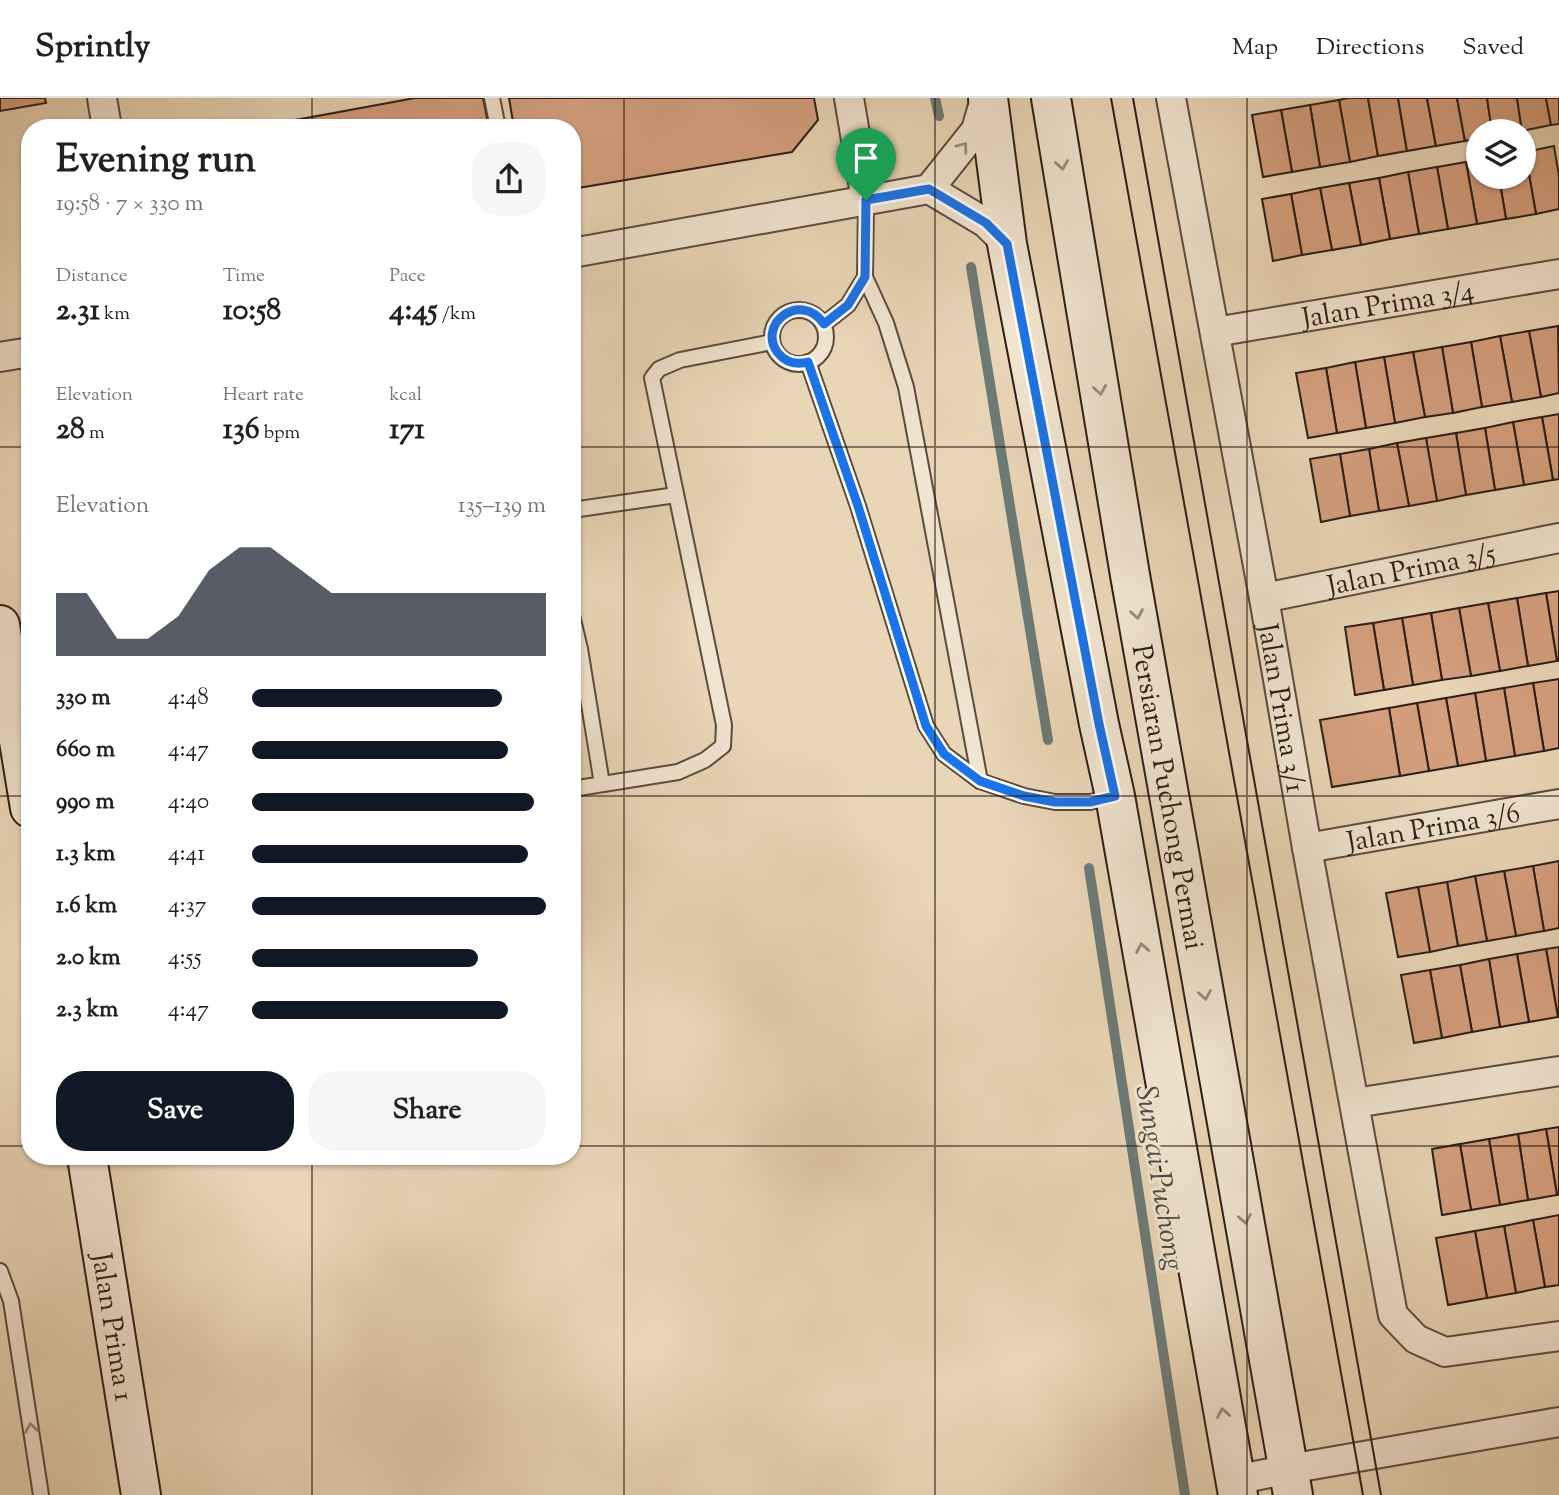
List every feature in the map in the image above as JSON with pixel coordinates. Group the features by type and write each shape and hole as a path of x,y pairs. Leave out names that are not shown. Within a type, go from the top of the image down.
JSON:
{"main road":[{"name":"Persiaran Puchong Permai","path":"987,98 1007,244 1115,796 1237,1488"},
{"name":"Persiaran Puchong Permai","path":"1051,98 1130,575 1291,1482"},
{"path":"0,625 21,753"},
{"path":"1115,796 1168,783"},
{"name":"Jalan Prima 1","path":"88,1165 141,1495"}],"street":[{"path":"102,98 106,119"},
{"path":"849,98 866,200"},
{"path":"929,189 976,130 987,98"},
{"name":"Jalan Prima 3/1","path":"1171,98 1393,1315 1416,1339 1445,1352 1559,1336"},
{"path":"581,251 929,189 986,223 1007,244"},
{"name":"Jalan Prima 3/4","path":"1215,332 1559,274"},
{"path":"0,357 21,354"},
{"name":"Jalan Prima 3/5","path":"1264,598 1559,538"},
{"name":"Jalan Prima 3/6","path":"1307,848 1559,804"},
{"path":"1355,1104 1559,1071"},
{"path":"1237,1488 1291,1482 1559,1422"}],"lane":[{"path":"492,98 496,119"},
{"path":"866,200 865,277 886,323 906,387 980,781"},
{"path":"824,324 848,305 865,277"},
{"path":"795,309 804,309 819,317 827,333 822,351 816,358 799,364 781,357 772,342 772,333 780,317 795,309"},
{"path":"581,788 678,772 705,760 723,746 724,725 652,378 659,369 680,360 772,342"},
{"path":"808,362 862,519 926,726 944,754 980,781 1024,796 1055,802 1090,802 1115,796"},
{"path":"581,509 676,495"},
{"path":"581,676 602,784"},
{"path":"0,1271 11,1301 41,1495"}],"building":[{"path":"0,98 45,98 46,103 0,111"},
{"path":"415,98 483,98 487,119 301,119"},
{"path":"509,98 814,98 818,120 792,152 581,187 581,119 512,119"},
{"path":"1368,98 1378,156 1350,162 1339,100"},
{"path":"1368,98 1398,98 1407,151 1378,156"},
{"path":"1398,98 1427,98 1436,146 1407,151"},
{"path":"1427,98 1457,98 1465,141 1436,146"},
{"path":"1457,98 1487,98 1490,119 1466,119 1465,141"},
{"path":"1487,98 1517,98 1520,119 1490,119"},
{"path":"1517,98 1546,98 1551,125 1536,128 1536,119 1520,119"},
{"path":"1546,98 1559,98 1559,124 1551,125"},
{"path":"1339,100 1350,162 1320,167 1310,105"},
{"path":"1310,105 1320,167 1292,172 1281,110"},
{"path":"1281,110 1292,172 1263,177 1252,115"},
{"path":"1554,146 1559,176 1559,209 1536,214 1532,189 1536,189 1536,150"},
{"path":"1466,162 1466,189 1471,189 1477,224 1448,229 1437,167"},
{"path":"1437,167 1448,229 1419,234 1408,172"},
{"path":"1408,172 1419,234 1390,239 1379,178"},
{"path":"1379,178 1390,239 1361,245 1349,183"},
{"path":"1349,183 1361,245 1332,250 1320,188"},
{"path":"1320,188 1332,250 1302,255 1291,194"},
{"path":"1471,189 1501,189 1506,219 1477,224"},
{"path":"1501,189 1532,189 1536,214 1506,219"},
{"path":"1291,194 1302,255 1273,261 1262,199"},
{"path":"1558,326 1559,393 1541,397 1529,331"},
{"path":"1529,331 1541,397 1512,402 1500,336"},
{"path":"1500,336 1512,402 1482,407 1471,342"},
{"path":"1471,342 1482,407 1453,413 1442,347"},
{"path":"1442,347 1453,413 1425,417 1413,352"},
{"path":"1413,352 1425,417 1395,423 1384,357"},
{"path":"1384,357 1395,423 1366,428 1355,362"},
{"path":"1355,362 1366,428 1337,433 1326,368"},
{"path":"1326,368 1337,433 1308,438 1296,373"},
{"path":"1559,414 1559,479 1553,480 1542,417"},
{"path":"1542,417 1553,480 1524,485 1513,422"},
{"path":"1513,422 1524,485 1495,490 1485,428"},
{"path":"1485,428 1495,490 1466,495 1456,433"},
{"path":"1456,433 1466,495 1437,501 1426,438"},
{"path":"1426,438 1437,501 1409,506 1397,443"},
{"path":"1397,443 1409,506 1379,511 1369,449"},
{"path":"1369,449 1379,511 1350,516 1340,454"},
{"path":"1340,454 1350,516 1321,522 1310,459"},
{"path":"1559,591 1559,661 1557,661 1546,593"},
{"path":"1546,593 1557,661 1528,666 1517,598"},
{"path":"1517,598 1528,666 1500,671 1488,603"},
{"path":"1488,603 1500,671 1471,676 1459,608"},
{"path":"1459,608 1471,676 1442,680 1431,613"},
{"path":"1431,613 1442,680 1413,685 1402,618"},
{"path":"1402,618 1413,685 1384,690 1373,623"},
{"path":"1373,623 1384,690 1355,695 1345,627"},
{"path":"1559,679 1559,748 1544,751 1533,683"},
{"path":"1533,683 1544,751 1515,756 1504,688"},
{"path":"1504,688 1515,756 1486,761 1475,693"},
{"path":"1475,693 1486,761 1458,766 1446,698"},
{"path":"1446,698 1458,766 1429,771 1417,703"},
{"path":"1417,703 1429,771 1400,776 1389,708"},
{"path":"1389,708 1400,776 1332,787 1320,720"},
{"path":"1559,861 1559,928 1544,931 1533,866"},
{"path":"1533,866 1544,931 1516,936 1504,871"},
{"path":"1504,871 1516,936 1487,941 1475,876"},
{"path":"1475,876 1487,941 1458,946 1447,882"},
{"path":"1447,882 1458,946 1430,952 1418,887"},
{"path":"1418,887 1430,952 1398,957 1386,893"},
{"path":"1559,947 1559,1017 1558,1017 1546,949"},
{"path":"1546,949 1558,1017 1529,1022 1517,954"},
{"path":"1517,954 1529,1022 1500,1027 1489,959"},
{"path":"1489,959 1500,1027 1472,1032 1460,965"},
{"path":"1460,965 1472,1032 1442,1038 1430,970"},
{"path":"1430,970 1442,1038 1414,1043 1401,975"},
{"path":"1559,1127 1559,1195 1557,1195 1546,1129"},
{"path":"1546,1129 1557,1195 1528,1200 1518,1134"},
{"path":"1518,1134 1528,1200 1500,1205 1489,1139"},
{"path":"1489,1139 1500,1205 1471,1210 1460,1144"},
{"path":"1460,1144 1471,1210 1442,1215 1432,1149"},
{"path":"1559,1215 1559,1285 1545,1287 1533,1220"},
{"path":"1533,1220 1545,1287 1516,1293 1504,1226"},
{"path":"1504,1226 1516,1293 1487,1298 1475,1231"},
{"path":"1475,1231 1487,1298 1448,1305 1436,1238"}],"waterway":[{"name":"Sungai Puchong","path":"935,98 939,116"},
{"name":"Sungai Puchong","path":"971,267 1048,740"},
{"name":"Sungai Puchong","path":"1089,868 1185,1495"}],"tram line":[{"path":"1111,98 1363,1495"},
{"path":"1133,98 1381,1495"}],"route":[{"path":"929,189 986,223 1007,244 1115,796 1090,802 1055,802 1024,796 980,781 944,754 926,726 858,506 808,362 789,362 775,350 772,342 772,333 780,317 795,309 812,312 824,324 848,305 865,277 866,200 929,189"}]}
